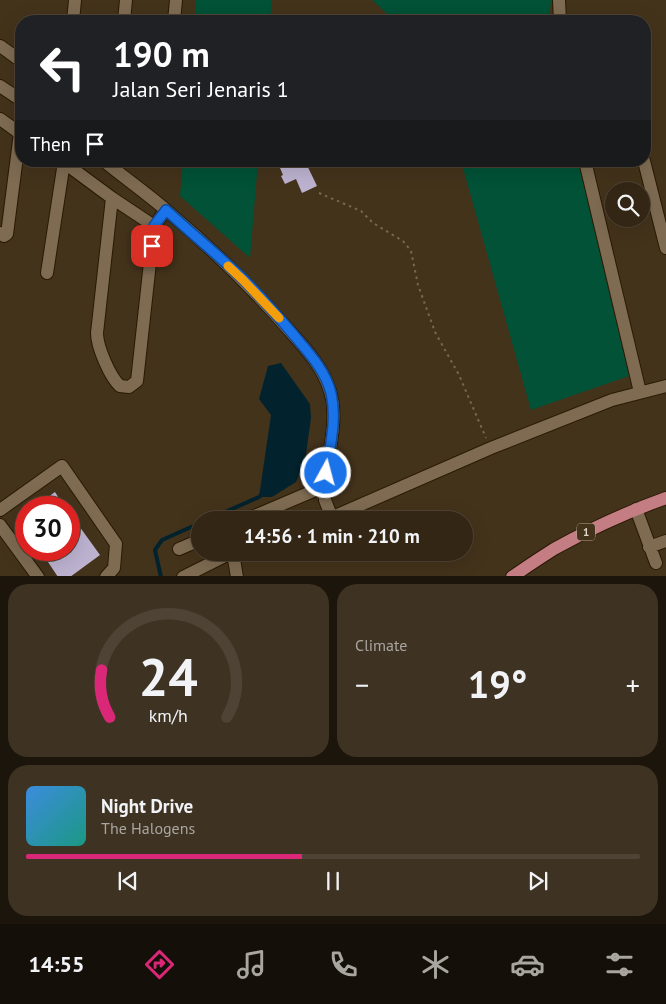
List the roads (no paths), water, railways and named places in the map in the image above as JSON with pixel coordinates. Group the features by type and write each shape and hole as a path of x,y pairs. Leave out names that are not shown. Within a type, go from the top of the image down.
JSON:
{"main road":[{"name":"1","path":"512,576 553,550 592,529 666,498"}],"street":[{"path":"74,15 75,0"},
{"path":"125,15 126,0"},
{"path":"175,15 176,0"},
{"path":"559,0 560,15"},
{"path":"0,46 15,57"},
{"path":"0,86 15,96"},
{"path":"0,119 15,130"},
{"path":"0,233 4,236 7,234 16,167"},
{"path":"47,273 62,167"},
{"path":"70,167 154,226"},
{"path":"112,167 166,210 243,280 283,322 323,372 333,407 325,486 327,511"},
{"path":"585,167 640,392"},
{"path":"646,167 666,248"},
{"path":"112,198 97,340 101,354 120,386 129,386 137,382 154,226 166,210"},
{"path":"347,511 491,448 612,400 666,386"},
{"path":"0,510 62,466 116,544 114,568 106,576"},
{"path":"266,511 325,486"},
{"path":"636,509 656,563"},
{"path":"0,525 38,576"},
{"path":"649,547 666,541"},
{"path":"179,549 191,544"},
{"path":"183,576 216,561"},
{"path":"234,561 237,576"}],"water":[{"path":"281,363 310,404 311,418 305,461 296,482 272,497 259,497 271,415 259,399 268,366"}],"waterway":[{"path":"227,511 262,494"},
{"path":"161,576 155,550 162,540 191,527"}]}
